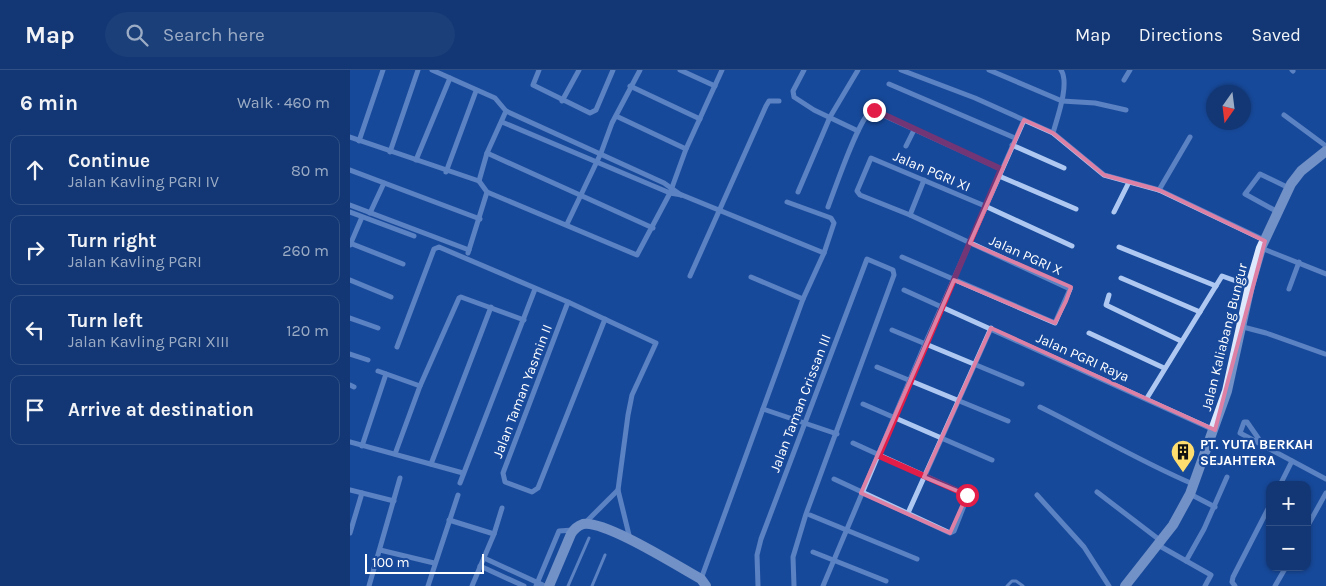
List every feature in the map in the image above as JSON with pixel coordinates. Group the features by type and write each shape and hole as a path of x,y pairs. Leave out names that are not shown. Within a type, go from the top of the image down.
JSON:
{"street":[{"path":"359,141 383,70"},
{"path":"390,152 418,70"},
{"path":"432,70 495,98 506,111 601,153 671,190"},
{"path":"539,70 533,85 587,113 594,113 614,70"},
{"path":"562,100 579,70"},
{"path":"567,224 630,86 640,70"},
{"path":"680,70 714,86"},
{"path":"350,137 479,182 487,192 567,224 634,255 639,252 653,228 722,70"},
{"path":"804,70 792,95 814,110 858,131"},
{"path":"798,192 830,117 858,70"},
{"path":"902,70 975,98 1053,133 1104,175 1159,190 1263,244 1326,274"},
{"path":"989,70 1062,101 1077,104 1089,102 1112,105 1126,110"},
{"path":"1053,133 1062,101 1064,79 1062,70"},
{"path":"1124,80 1130,70"},
{"path":"416,160 450,78"},
{"path":"889,84 1015,138"},
{"path":"630,86 700,119"},
{"path":"446,172 476,91"},
{"path":"690,276 767,103 778,101"},
{"path":"828,207 858,131 866,114 872,110 1001,169"},
{"path":"479,182 487,154 506,111"},
{"path":"1284,115 1326,146"},
{"path":"616,116 686,149"},
{"path":"823,586 925,344 1024,120"},
{"path":"502,122 824,253"},
{"path":"906,146 914,130"},
{"path":"1159,190 1190,137"},
{"path":"1012,145 1064,168"},
{"name":"Jalan Kaliabang Bungur","path":"1126,586 1160,543 1192,489 1228,391 1243,327 1250,286 1276,211 1301,171 1326,151"},
{"path":"487,154 653,228"},
{"name":"Jalan PGRI XI","path":"857,191 871,158 986,206 1072,246"},
{"path":"350,170 480,219"},
{"path":"1276,211 1245,194 1260,174 1289,188"},
{"path":"999,176 1076,209"},
{"path":"910,215 924,180"},
{"path":"1114,212 1129,182"},
{"path":"370,213 384,183"},
{"name":"Jalan PGRI X","path":"857,191 860,195 910,215 1070,287 1066,301 1055,323 954,280"},
{"path":"466,258 480,219 487,192"},
{"path":"583,524 596,525 630,540 704,583 763,409 803,299 824,253 834,223 831,218 787,202"},
{"path":"350,205 470,250"},
{"path":"350,212 414,236"},
{"path":"362,217 350,244 403,264"},
{"path":"1119,247 1216,286"},
{"path":"397,347 434,249 443,248 568,302 656,343 632,395 618,490 630,540"},
{"path":"902,257 954,280"},
{"name":"Jalan Taman Crissan III","path":"758,586 759,546 865,261 869,259 894,272 836,434"},
{"path":"1289,289 1299,262"},
{"path":"1147,398 1223,276 1250,286"},
{"path":"751,277 803,299"},
{"path":"1121,278 1200,312"},
{"path":"350,280 391,297"},
{"path":"460,483 535,289"},
{"name":"Jalan PGRI Raya","path":"904,290 1051,354 1215,430"},
{"path":"1109,295 1106,305 1181,341"},
{"path":"395,454 420,386 459,298 462,296 524,320"},
{"name":"Jalan Taman Yasmin II","path":"568,302 503,473 505,482 532,492 538,488 605,319"},
{"path":"431,464 490,307"},
{"path":"350,318 378,328"},
{"path":"1243,327 1326,354"},
{"path":"908,513 991,328"},
{"path":"892,330 1022,384"},
{"path":"1089,333 1164,368"},
{"path":"350,354 368,360"},
{"path":"877,367 1008,421"},
{"path":"378,370 420,386"},
{"path":"362,446 386,374"},
{"path":"863,404 992,460"},
{"path":"1040,407 1110,442 1192,489 1214,506"},
{"path":"763,409 836,434 794,550 794,586"},
{"path":"1263,445 1246,422 1244,422 1240,433 1326,479"},
{"path":"350,442 463,473"},
{"path":"834,479 861,493 953,533 968,498 964,494 853,443"},
{"path":"1282,481 1292,461"},
{"path":"1186,561 1227,477"},
{"path":"370,586 400,478"},
{"path":"350,490 394,501"},
{"path":"536,584 559,531 574,530 583,524 618,490"},
{"path":"1097,492 1160,543 1211,575 1205,586"},
{"path":"350,533 362,493"},
{"path":"1308,526 1326,493"},
{"path":"428,586 434,563 458,495"},
{"path":"1037,495 1084,547 1109,586"},
{"path":"472,586 494,534 502,508"},
{"path":"1235,586 1232,582 1233,577 1266,513"},
{"path":"810,515 917,559"},
{"path":"450,520 494,534"},
{"path":"484,558 536,584 547,586 574,530"},
{"path":"380,550 434,563"},
{"path":"813,552 886,582"},
{"path":"480,566 524,586"},
{"path":"1276,586 1284,571"}],"lane":[{"path":"568,586 589,538"},
{"path":"592,586 605,555"},
{"path":"1007,586 1012,581 1016,581 1023,586"}],"highlighted area":[{"path":"1024,120 1053,133 1104,175 1159,190 1265,241 1215,430 991,328 924,477 967,495 950,533 861,493 954,280 1055,323 1066,301 1071,287 970,243"}],"place":[{"name":"PT. YUTA BERKAH SEJAHTERA","path":"1183,473"}],"route":[{"path":"874,110 1001,169 879,456 967,495"}]}
